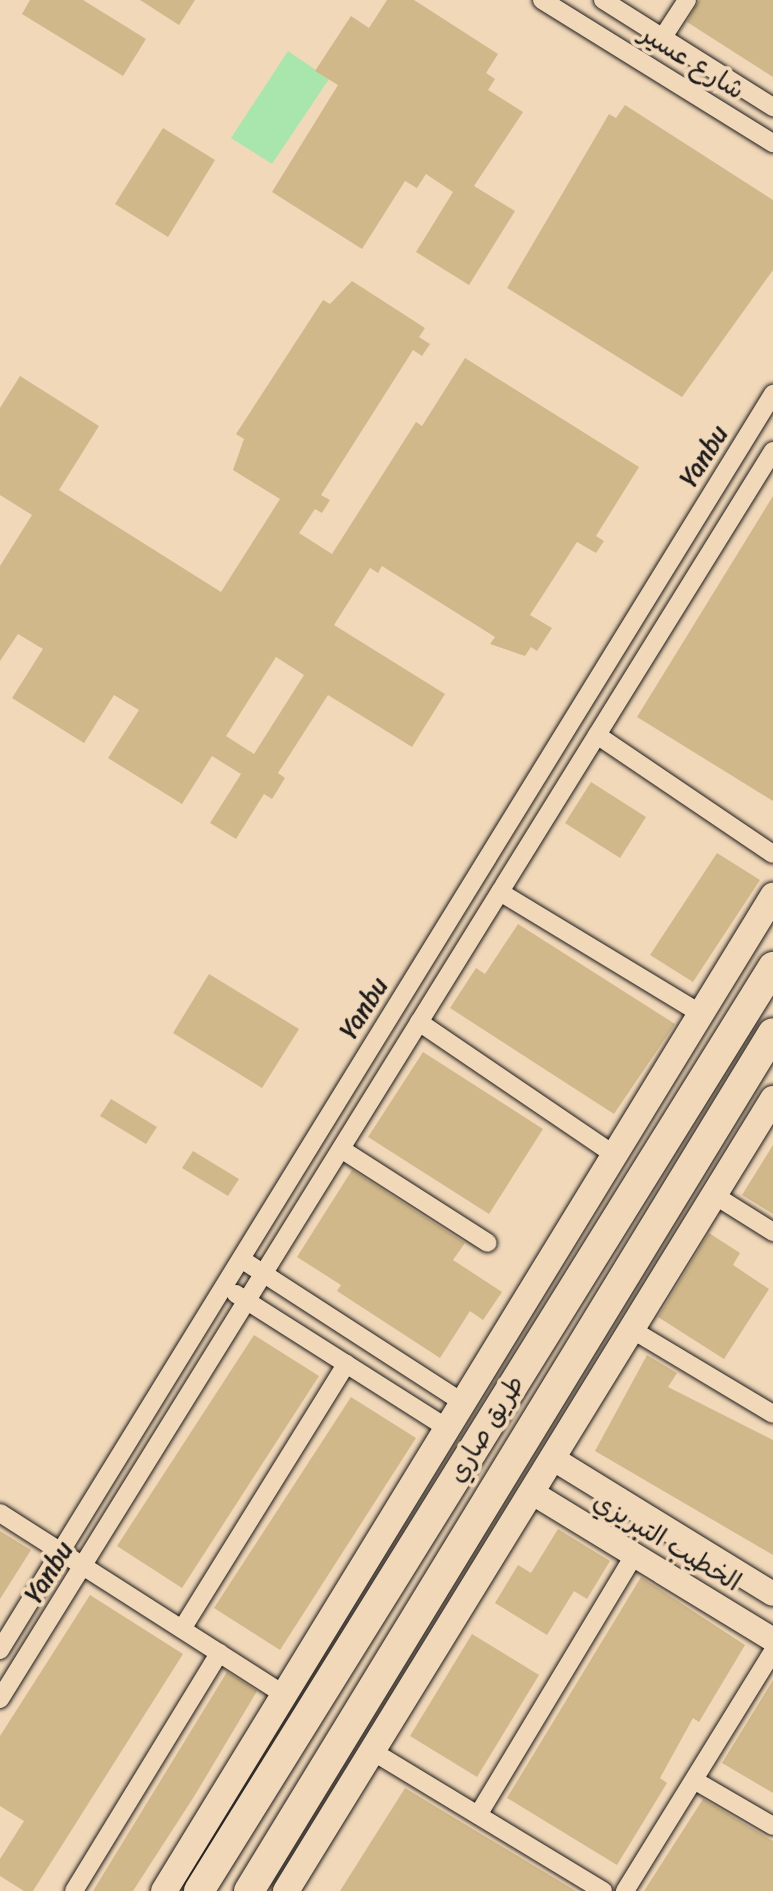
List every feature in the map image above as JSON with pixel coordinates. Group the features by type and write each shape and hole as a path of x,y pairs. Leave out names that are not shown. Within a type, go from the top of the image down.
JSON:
{"main road":[{"path":"164,1891 703,1015 773,896"},
{"name":"طريق صاري","path":"199,1891 773,967"},
{"name":"طريق صاري","path":"249,1891 773,1033"},
{"path":"294,1888 372,1751 773,1099"}],"street":[{"name":"شارع عسير","path":"542,0 773,143"},
{"name":"شارع عسير","path":"603,0 773,107"},
{"path":"663,37 687,0"},
{"name":"Yanbu","path":"0,1650 773,394"},
{"name":"Yanbu","path":"0,1699 773,451"},
{"path":"597,735 773,854"},
{"path":"500,892 703,1015"},
{"path":"419,1022 616,1156"},
{"path":"341,1149 488,1243"},
{"path":"714,1195 773,1232"},
{"path":"241,1259 464,1403"},
{"path":"224,1286 449,1429"},
{"path":"631,1329 773,1414"},
{"path":"182,1629 346,1364"},
{"name":"الخطيب التبريزي","path":"552,1458 773,1594"},
{"name":"الخطيب التبريزي","path":"531,1492 773,1640"},
{"path":"0,1513 285,1695"},
{"path":"478,1815 634,1555"},
{"path":"625,1891 773,1651"},
{"path":"74,1891 219,1653"},
{"path":"372,1751 603,1891"},
{"path":"694,1780 773,1826"}],"green space":[{"path":"288,51 329,79 272,164 231,138"}],"building":[{"path":"30,0 83,0 146,39 123,76 22,14"},
{"path":"140,0 195,0 179,25"},
{"path":"387,0 414,0 498,54 486,73 495,79 488,90 523,112 474,186 515,211 469,285 416,252 453,192 426,174 417,188 405,181 362,249 272,192 338,85 315,71 351,16 369,28"},
{"path":"699,0 773,0 773,77 687,22"},
{"path":"625,105 773,200 773,270 682,397 507,288 609,114 616,118"},
{"path":"163,128 215,160 168,237 115,204"},
{"path":"352,281 425,328 419,337 430,344 422,356 413,350 321,495 330,500 322,513 315,509 299,533 332,554 416,422 422,426 465,358 639,467 596,536 604,541 596,553 577,542 530,615 552,628 537,651 531,647 525,656 490,644 495,637 382,566 378,573 370,568 334,625 445,694 412,747 328,695 278,773 285,778 272,799 264,794 236,839 210,823 241,774 212,756 182,804 108,758 139,710 114,695 84,743 12,698 43,649 18,634 0,661 0,566 32,515 0,495 0,408 20,376 99,426 59,490 221,592 280,499 233,470 244,439 236,434 323,300 330,304","holes":["276,657 304,675 254,754 226,736"]},
{"path":"773,496 773,801 637,717"},
{"path":"591,782 646,817 620,858 565,823"},
{"path":"717,853 760,880 693,982 650,955"},
{"path":"518,924 675,1024 614,1114 450,1008 476,968 485,974"},
{"path":"209,974 299,1029 262,1088 173,1033"},
{"path":"423,1052 543,1129 489,1214 368,1137"},
{"path":"111,1099 157,1127 146,1144 100,1116"},
{"path":"773,1145 773,1214 742,1195"},
{"path":"193,1151 239,1179 228,1196 182,1168"},
{"path":"352,1170 465,1243 453,1260 502,1292 483,1320 470,1311 440,1358 337,1291 341,1285 297,1257"},
{"path":"709,1233 740,1253 733,1265 769,1289 724,1359 658,1317"},
{"path":"254,1335 319,1376 182,1588 117,1546"},
{"path":"647,1355 677,1373 668,1387 773,1440 773,1555 595,1451"},
{"path":"351,1397 416,1438 280,1650 214,1608"},
{"path":"558,1529 610,1561 587,1599 574,1591 547,1635 495,1603 518,1565 531,1573"},
{"path":"0,1531 31,1550 0,1599"},
{"path":"641,1577 745,1645 699,1722 693,1718 660,1778 667,1783 617,1865 507,1798"},
{"path":"90,1595 183,1654 33,1891 24,1891 0,1876 0,1859 24,1821 0,1806 0,1736"},
{"path":"472,1634 539,1675 477,1777 410,1736"},
{"path":"227,1672 257,1691 195,1795 133,1891 93,1891"},
{"path":"773,1680 773,1793 722,1763"},
{"path":"405,1788 453,1817 576,1891 340,1891"},
{"path":"703,1799 773,1841 773,1891 644,1891"}]}
